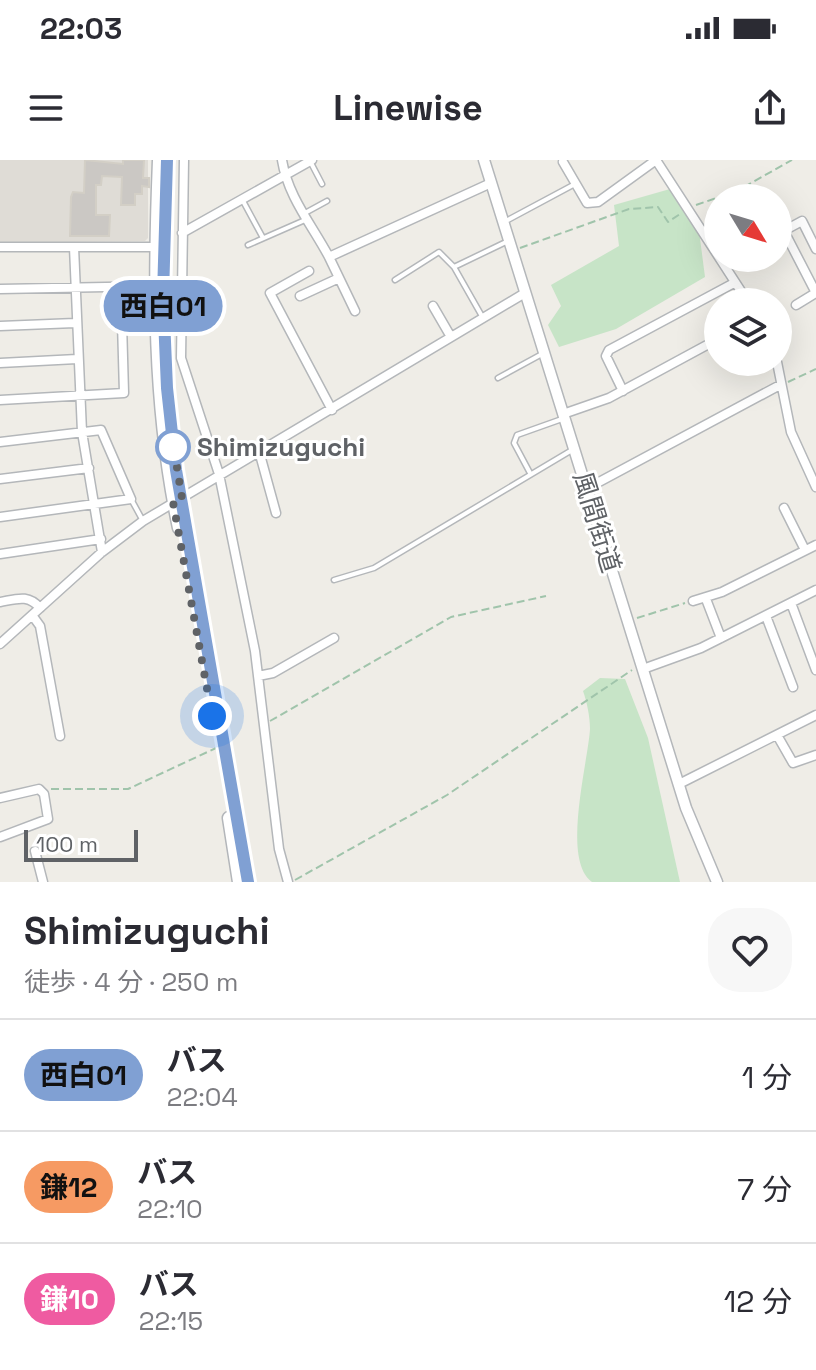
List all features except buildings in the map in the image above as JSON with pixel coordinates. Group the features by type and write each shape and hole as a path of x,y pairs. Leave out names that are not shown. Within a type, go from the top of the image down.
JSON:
{"main road":[{"path":"159,160 159,286 177,500 239,882"},
{"path":"160,247 168,160"},
{"path":"177,500 248,882"}],"street":[{"path":"184,160 181,358 219,474 258,676 279,849 289,882"},
{"path":"282,160 284,177 355,311"},
{"path":"182,233 311,160"},
{"name":"風間街道","path":"484,160 679,784 717,882"},
{"path":"563,162 587,203 598,202 656,160 738,288"},
{"path":"329,257 491,183"},
{"path":"792,227 802,221 816,249"},
{"path":"0,247 160,247"},
{"path":"74,247 73,288 82,432 102,552"},
{"path":"792,253 815,294 796,305"},
{"path":"309,271 270,293 332,410"},
{"path":"300,296 339,278"},
{"path":"623,391 606,356 609,350 734,283"},
{"path":"0,289 159,286"},
{"path":"0,400 124,393 121,287"},
{"path":"0,644 102,552 143,521 525,293"},
{"path":"433,306 451,337"},
{"path":"0,326 75,323"},
{"path":"564,416 623,391 704,347"},
{"path":"0,363 77,359"},
{"path":"779,376 791,432 816,487"},
{"path":"586,489 780,385"},
{"path":"0,442 101,430 131,499 0,517"},
{"path":"259,451 276,513"},
{"path":"0,479 89,468"},
{"path":"784,508 805,550"},
{"path":"0,554 101,539"},
{"path":"693,601 706,599 816,545"},
{"path":"642,667 721,638 816,590"},
{"path":"0,602 24,597 33,600 60,736"},
{"path":"706,599 721,638"},
{"path":"791,603 816,670"},
{"path":"766,616 793,687"},
{"path":"805,640 816,635"},
{"path":"258,676 273,673 334,638"},
{"path":"679,784 816,715"},
{"path":"777,735 793,763 816,755"},
{"path":"0,798 39,789 44,794 48,819 0,837"},
{"path":"35,851 43,882"}],"lane":[{"path":"311,160 322,184"},
{"path":"504,222 575,184"},
{"path":"243,200 263,238"},
{"path":"248,245 304,217 327,201"},
{"path":"454,267 477,253 510,246"},
{"path":"395,280 439,252 454,267 483,318"},
{"path":"498,378 544,353"},
{"path":"530,473 514,443 517,435 564,416"},
{"path":"334,580 374,568 574,448"},
{"path":"131,499 143,521"}],"path":[{"path":"756,184 792,160"},
{"path":"510,246 629,209 658,207 668,222 704,202"},
{"path":"780,385 816,369"},
{"path":"264,725 451,617 546,596"},
{"path":"627,621 693,601"},
{"path":"289,882 447,795 642,667"},
{"path":"39,789 128,789 217,748"}],"shaded area":[{"path":"0,160 148,160 148,238 145,241 0,243"}],"green space":[{"path":"677,187 698,223 705,277 616,329 559,347 548,325 561,306 551,285 619,246 614,205"},
{"path":"600,678 625,679 648,738 680,882 592,882 583,871 577,833 590,729 583,691"}],"bus line":[{"name":"西白01","path":"167,160 163,295 167,388 176,470 248,882"}],"place":[{"name":"Shimizuguchi","path":"173,447"}],"route":[{"path":"173,447 173,443 182,498 173,502 212,716"}]}
